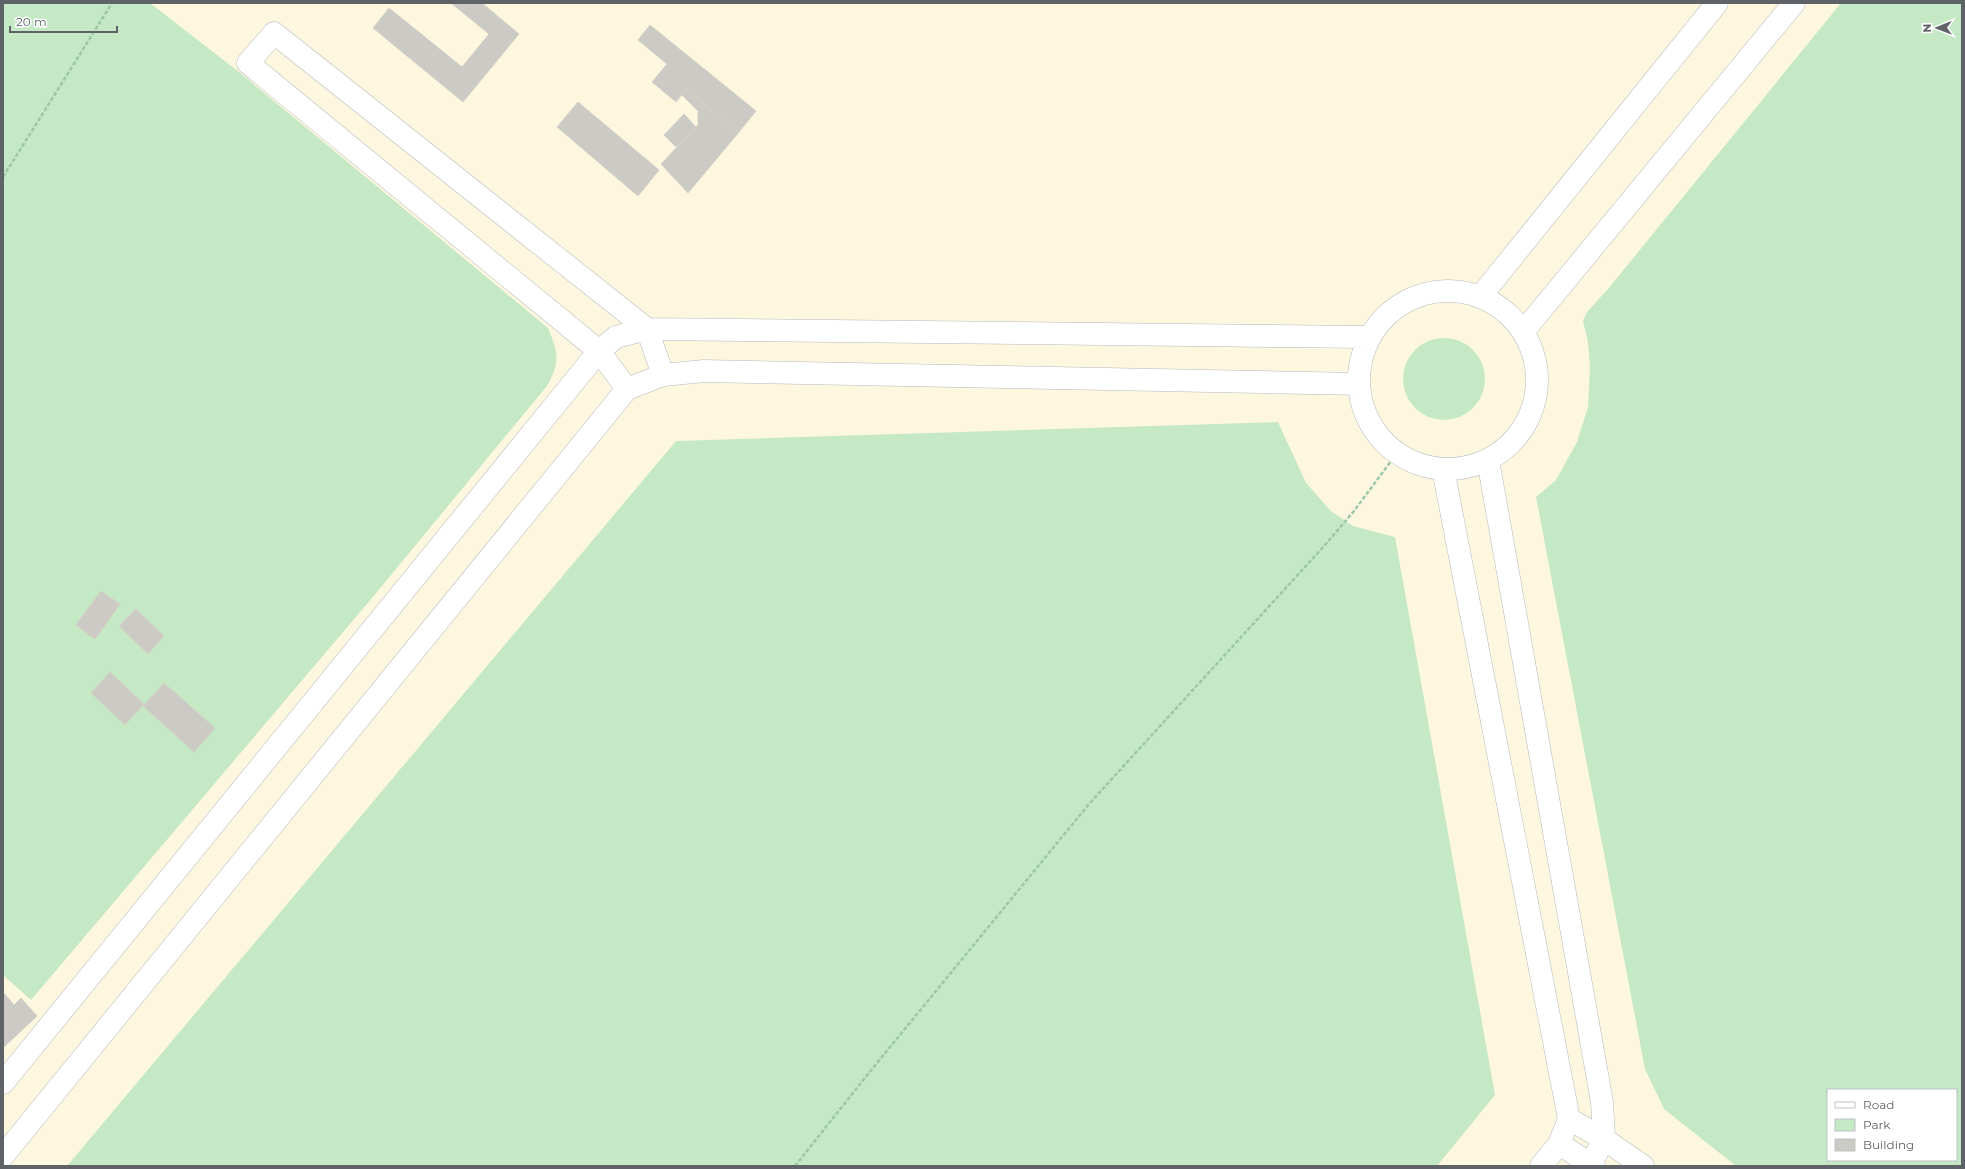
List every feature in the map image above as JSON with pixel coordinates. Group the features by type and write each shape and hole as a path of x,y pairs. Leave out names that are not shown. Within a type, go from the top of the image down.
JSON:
{"street":[{"path":"1480,297 1717,3"},
{"path":"1523,332 1794,3"},
{"path":"627,389 599,351 248,63 274,33 647,329 663,375"},
{"path":"1444,291 1462,292 1480,297 1496,305 1511,317 1523,332 1531,348 1536,366 1537,385 1534,403 1527,420 1516,436 1504,450 1488,460 1474,465 1443,469 1422,465 1397,453 1382,440 1370,423 1362,404 1359,384 1360,368 1370,337 1394,309 1409,300 1426,294 1444,291"},
{"path":"3,1083 599,351 616,337 647,329 1370,337"},
{"path":"3,1156 627,389 663,375 704,371 1359,384"},
{"path":"1488,460 1602,1102 1604,1139 1592,1165 1559,1144"},
{"path":"1443,469 1569,1119 1559,1144 1541,1166"},
{"path":"1569,1119 1604,1139 1643,1166"}],"path":[{"path":"3,177 112,3"},
{"path":"795,1166 868,1074 1089,804 1325,545 1354,511 1397,453"}],"shaded area":[{"path":"3,3 1962,3 1962,1166 3,1166"}],"green space":[{"path":"3,3 150,3 239,72 548,328 556,351 556,363 547,386 372,598 31,1000 3,975"},
{"path":"1841,3 1962,3 1962,1166 1736,1166 1664,1109 1645,1069 1536,497 1556,480 1577,442 1588,407 1590,368 1588,342 1583,321 1587,312 1608,289"},
{"path":"1444,338 1460,341 1473,350 1482,363 1485,379 1482,395 1473,408 1460,417 1444,420 1428,417 1415,408 1406,395 1403,379 1406,363 1415,350 1428,341"},
{"path":"1278,422 1306,483 1331,511 1353,526 1395,537 1495,1095 1437,1166 67,1166 676,441"}],"building":[{"path":"451,3 482,3 519,34 463,102 373,28 389,8 462,67 489,34"},
{"path":"650,25 756,111 739,132 686,90 676,102 652,82 667,64 638,40"},
{"path":"686,90 739,132 688,193 661,164 698,125 698,111 682,95"},
{"path":"578,102 659,170 638,196 557,127"},
{"path":"684,114 696,127 676,147 664,135"},
{"path":"101,591 120,604 95,639 76,625"},
{"path":"136,609 164,636 148,654 119,626"},
{"path":"110,672 144,704 125,725 91,693"},
{"path":"164,683 215,728 194,752 143,706"},
{"path":"3,992 14,1005 21,998 37,1016 3,1048"}]}
